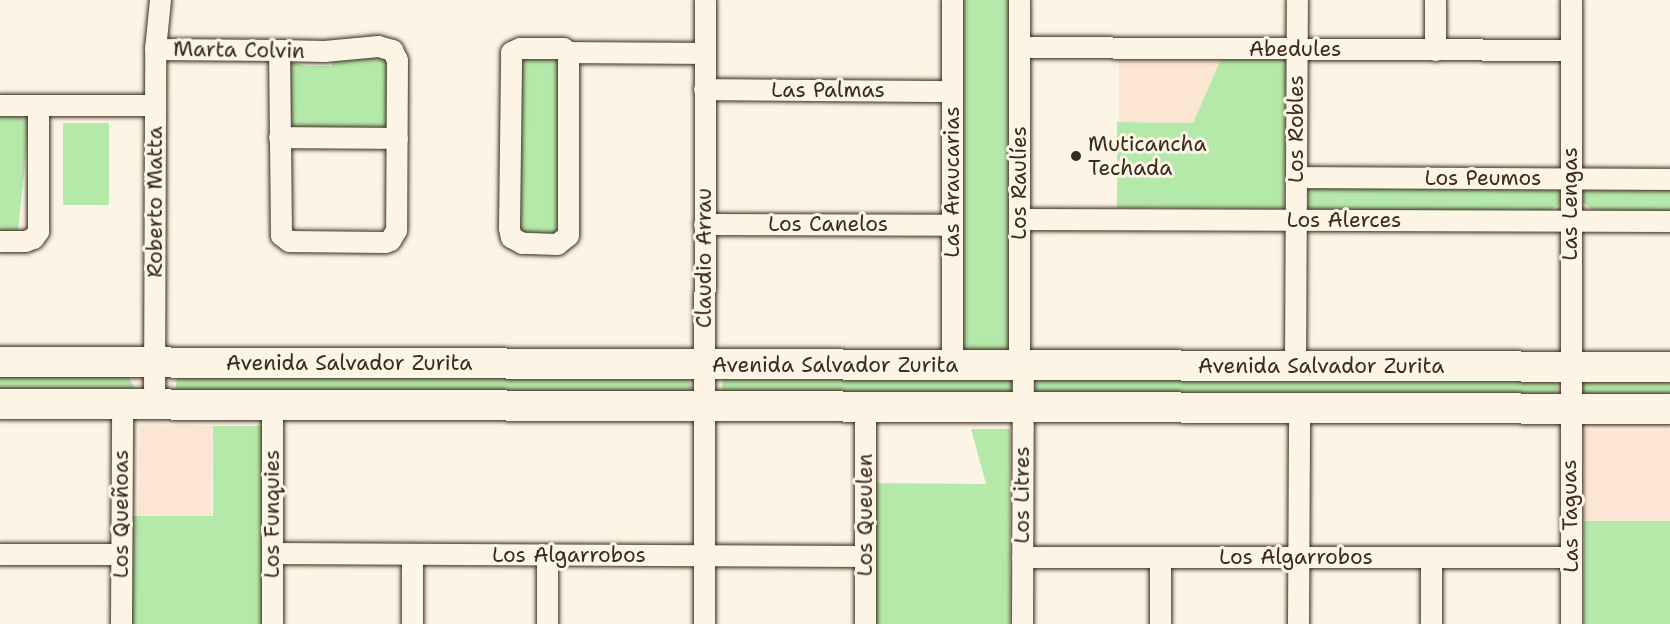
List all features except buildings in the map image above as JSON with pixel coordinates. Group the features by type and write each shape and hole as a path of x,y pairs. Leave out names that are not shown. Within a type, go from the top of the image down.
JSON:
{"main road":[{"name":"Avenida Salvador Zurita","path":"0,362 1670,367"},
{"name":"Avenida Salvador Zurita","path":"0,404 1670,409"}],"street":[{"name":"Roberto Matta","path":"154,404 155,49 160,0"},
{"name":"Claudio Arrau","path":"704,624 705,0"},
{"name":"Las Araucarias","path":"952,0 952,365"},
{"name":"Los Raulíes","path":"1019,0 1021,365"},
{"name":"Los Robles","path":"1295,366 1297,0"},
{"path":"1435,50 1436,0"},
{"name":"Las Lengas","path":"1569,408 1571,0"},
{"name":"Marta Colvin","path":"155,49 324,51 378,46 392,50 397,60 397,138"},
{"name":"Abedules","path":"1019,47 1571,50"},
{"path":"568,52 568,235 556,244 522,243 512,237 509,228 509,57 511,52 520,48 563,48 568,52 704,53"},
{"path":"279,50 279,137 281,235 289,241 385,242 396,230 397,138 279,137"},
{"name":"Las Palmas","path":"704,89 952,91"},
{"path":"0,105 155,105"},
{"path":"0,241 30,240 38,231 38,105"},
{"name":"Los Peumos","path":"1296,177 1670,179"},
{"name":"Los Alerces","path":"1019,219 1670,221"},
{"name":"Los Canelos","path":"704,224 952,225"},
{"name":"Los Litres","path":"1021,365 1023,407 1022,624"},
{"name":"Los Queñoas","path":"121,624 122,404"},
{"name":"Los Funquies","path":"272,405 272,624"},
{"name":"Los Queulen","path":"865,406 865,624"},
{"path":"1298,624 1299,408"},
{"name":"Las Taguas","path":"1569,408 1571,624"},
{"name":"Los Algarrobos","path":"272,553 865,556"},
{"path":"0,554 121,554"},
{"path":"412,554 412,624"},
{"path":"547,555 547,624"},
{"name":"Los Algarrobos","path":"1022,557 1571,557"},
{"path":"1160,557 1160,624"},
{"path":"1431,557 1431,624"}],"shaded area":[{"path":"1119,59 1221,59 1193,123 1119,122"},
{"path":"140,425 213,426 211,517 138,516"},
{"path":"1584,430 1670,430 1670,521 1584,521"}],"green space":[{"path":"960,0 1010,0 1009,346 1003,353 970,353 963,350 960,344"},
{"path":"559,53 563,234 522,237 515,228 516,58"},
{"path":"387,54 391,128 289,132 288,61 306,66 332,66 334,56"},
{"path":"1221,59 1286,59 1284,209 1117,208 1117,122 1193,123"},
{"path":"0,115 30,118 17,237 0,236"},
{"path":"63,123 109,123 109,205 63,205"},
{"path":"1308,181 1563,183 1563,202 1550,210 1308,210"},
{"path":"1582,183 1670,183 1670,211 1594,211 1583,202"},
{"path":"0,373 128,374 134,388 132,392 0,395"},
{"path":"178,375 688,376 691,389 688,394 175,390"},
{"path":"1038,377 1554,379 1558,388 1554,397 1037,395 1035,389"},
{"path":"1670,377 1670,399 1580,396 1581,379"},
{"path":"1013,378 1015,393 725,394 722,389 723,379"},
{"path":"213,426 262,426 262,624 132,624 131,516 213,516"},
{"path":"971,429 1010,429 1010,624 876,624 875,483 986,484"},
{"path":"1584,521 1670,521 1670,624 1584,624"}],"place":[{"name":"Muticancha Techada","path":"1076,156"}]}
